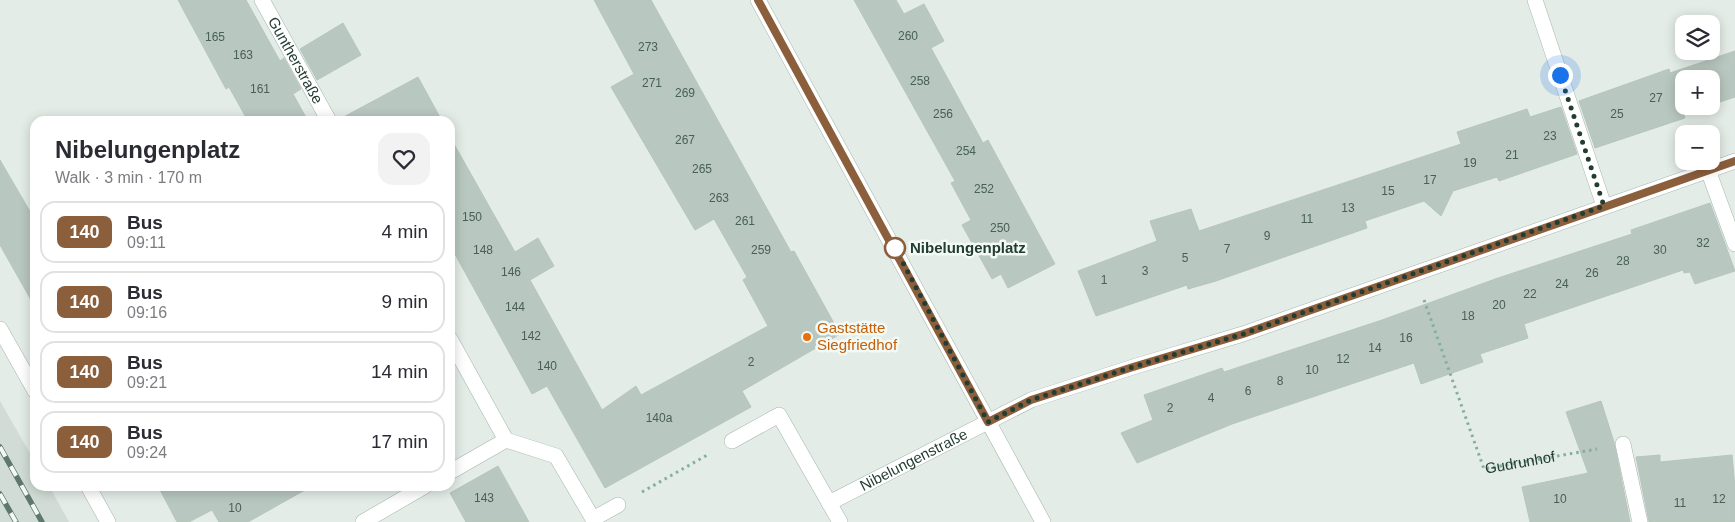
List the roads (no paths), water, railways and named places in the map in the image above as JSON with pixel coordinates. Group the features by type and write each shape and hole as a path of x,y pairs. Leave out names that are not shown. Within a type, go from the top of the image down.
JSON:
{"street":[{"name":"Guntherstraße","path":"262,0 326,116"},
{"path":"758,0 1043,522"},
{"path":"1535,0 1604,206"},
{"name":"Nibelungenstraße","path":"1720,166 1735,161"},
{"path":"1708,170 1735,244"},
{"name":"Nibelungenstraße","path":"829,503 1031,400 1243,334 1708,170"},
{"path":"0,329 30,382"},
{"path":"455,348 506,440 556,456 594,521 618,505"},
{"path":"732,441 779,415 840,522"},
{"path":"455,469 506,440"},
{"path":"1623,444 1640,522"},
{"path":"91,491 108,522"},
{"path":"362,522 416,491"}],"railway":[{"path":"0,447 42,522"},
{"path":"0,494 16,522"}],"place":[{"name":"Nibelungenplatz","path":"895,248"},
{"name":"Gaststätte Siegfriedhof","path":"807,337"}]}
